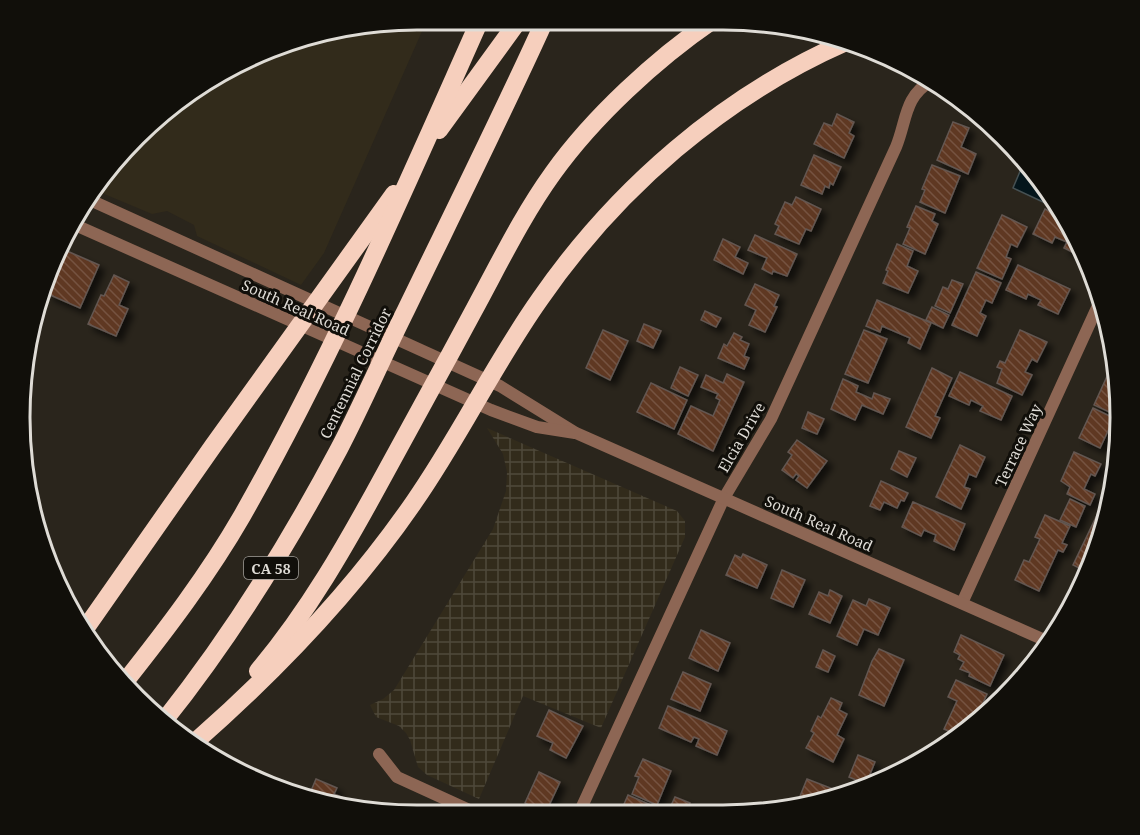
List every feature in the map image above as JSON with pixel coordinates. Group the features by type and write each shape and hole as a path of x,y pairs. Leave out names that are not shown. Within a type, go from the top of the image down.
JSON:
{"highway":[{"path":"129,676 181,609 224,545 315,381 360,290 476,30"},
{"path":"89,623 269,367 512,30"},
{"name":"Centennial Corridor","path":"169,714 218,649 256,593 314,496 362,403 540,30"},
{"path":"199,738 266,662 306,607 343,549 535,200 574,146 625,92 699,30"},
{"path":"199,738 265,679 330,610 388,538 451,446 505,354 558,274 606,216 668,156 733,106 800,64 835,47"}],"street":[{"name":"Elcia Drive","path":"583,805 724,498 771,419 896,147 908,106 922,86"},
{"name":"South Real Road","path":"95,202 500,386 576,433 1041,638"},
{"name":"South Real Road","path":"80,227 509,417 548,430 576,433"},
{"name":"Terrace Way","path":"962,603 1095,312"},
{"path":"379,754 397,777 458,805"}],"shaded area":[{"path":"423,30 324,253 301,285 197,236 194,225 167,211 152,214 102,193 143,143 202,95 269,59 317,43 367,33"},
{"path":"1021,170 1046,203 1013,188"},
{"path":"487,428 677,511 685,521 685,537 601,728 523,696 479,799 427,775 418,767 406,733 399,726 376,717 370,705 383,699 394,690 493,529 506,491 507,472 503,454"}],"building":[{"path":"837,114 854,122 849,133 854,136 844,158 814,144 824,123 832,126"},
{"path":"953,122 969,128 961,147 976,154 968,174 937,160"},
{"path":"814,155 841,167 833,185 830,183 829,188 825,186 822,194 801,185"},
{"path":"932,165 960,176 945,213 920,202 925,190 922,189"},
{"path":"796,197 821,209 811,231 806,229 799,244 775,234 779,226 775,224 785,202 792,205"},
{"path":"916,206 935,214 932,221 938,224 925,254 903,244"},
{"path":"1045,209 1051,212 1073,253 1064,248 1067,242 1055,237 1052,243 1033,234"},
{"path":"1002,215 1027,227 1017,247 1011,244 1006,257 1011,259 1002,279 977,268"},
{"path":"755,235 797,254 787,276 773,271 772,274 762,269 767,258 748,250"},
{"path":"723,239 740,247 735,257 748,263 743,274 714,260"},
{"path":"897,244 913,251 907,266 918,271 908,293 883,283"},
{"path":"68,251 99,265 80,308 50,295"},
{"path":"1018,265 1070,289 1058,314 1038,305 1041,300 1028,294 1026,299 1006,290"},
{"path":"976,272 1001,283 992,303 986,300 980,313 986,316 977,336 952,325"},
{"path":"114,275 129,282 119,305 128,309 116,336 88,324 101,295 104,296"},
{"path":"952,280 963,284 950,313 935,306 943,287 948,289"},
{"path":"755,284 779,295 774,306 777,307 765,332 749,325 756,310 745,305"},
{"path":"877,300 931,323 920,349 908,343 910,338 882,326 880,332 866,326"},
{"path":"932,307 949,315 943,328 926,320"},
{"path":"705,311 721,318 716,327 701,320"},
{"path":"644,324 661,331 653,348 637,341"},
{"path":"603,330 628,341 610,380 586,368"},
{"path":"864,330 887,339 868,383 845,374"},
{"path":"1020,330 1047,342 1037,362 1032,359 1025,372 1032,375 1022,395 997,383 1002,369 997,367 1000,361 1005,363"},
{"path":"734,333 742,337 740,340 749,344 744,356 749,358 744,369 718,358 724,344 727,346"},
{"path":"680,367 698,375 688,396 671,388"},
{"path":"932,368 952,378 935,416 940,418 931,438 906,427"},
{"path":"960,372 1012,396 1001,420 980,411 983,406 971,400 969,405 949,396"},
{"path":"727,374 744,382 713,451 678,434 691,406 713,416 720,400 716,398 718,394 701,387 706,375 723,383"},
{"path":"1108,375 1110,412 1094,405"},
{"path":"843,379 858,386 856,392 872,399 874,393 890,399 883,414 862,405 855,420 831,409"},
{"path":"651,383 687,400 674,429 637,412"},
{"path":"1093,408 1110,416 1110,427 1100,448 1079,438"},
{"path":"808,412 824,419 817,434 802,428"},
{"path":"797,440 827,461 807,488 796,480 799,476 796,474 793,478 782,470 792,455 788,452"},
{"path":"960,445 985,457 976,477 969,474 964,487 970,489 961,509 936,497"},
{"path":"899,451 916,458 907,477 891,469"},
{"path":"1074,452 1101,464 1095,476 1091,474 1084,489 1095,494 1090,505 1067,494 1070,487 1061,481"},
{"path":"881,481 908,493 897,508 884,502 880,510 870,506"},
{"path":"1070,499 1085,506 1076,527 1060,520"},
{"path":"913,502 965,524 954,550 934,541 936,535 924,530 921,536 902,527"},
{"path":"1098,513 1080,568 1073,565"},
{"path":"1045,515 1070,526 1062,543 1067,545 1063,552 1058,550 1039,591 1015,580 1024,560 1029,562 1040,539 1035,537"},
{"path":"743,554 767,565 757,588 726,575 735,555 741,558"},
{"path":"782,570 805,580 793,607 771,598"},
{"path":"830,590 842,596 830,623 809,614 819,592 828,596"},
{"path":"869,599 890,608 878,635 864,629 857,645 837,636 853,600 866,606"},
{"path":"701,630 730,643 718,671 689,658"},
{"path":"961,635 1004,655 990,686 960,669 964,662 958,659 960,655 954,652"},
{"path":"879,649 904,660 884,706 859,695"},
{"path":"823,650 835,656 828,672 816,667"},
{"path":"683,672 711,684 700,711 671,699"},
{"path":"956,680 987,694 982,706 949,731 944,729 957,701 948,697"},
{"path":"831,698 842,703 839,710 847,714 837,735 844,739 833,762 806,748 814,733 811,731 818,716 821,718"},
{"path":"668,706 727,731 717,755 696,746 699,739 694,737 691,742 659,728"},
{"path":"549,710 583,726 566,758 550,750 553,743 537,736"},
{"path":"858,755 875,762 869,777 858,780 849,777"},
{"path":"643,759 671,771 657,805 632,794 639,777 635,776"},
{"path":"539,772 560,782 549,805 525,803"},
{"path":"316,779 337,788 334,794 345,798 317,792 311,790"},
{"path":"807,779 832,789 823,792 799,798"},
{"path":"628,795 650,805 624,805"},
{"path":"675,797 690,803 689,805 671,805"}]}
